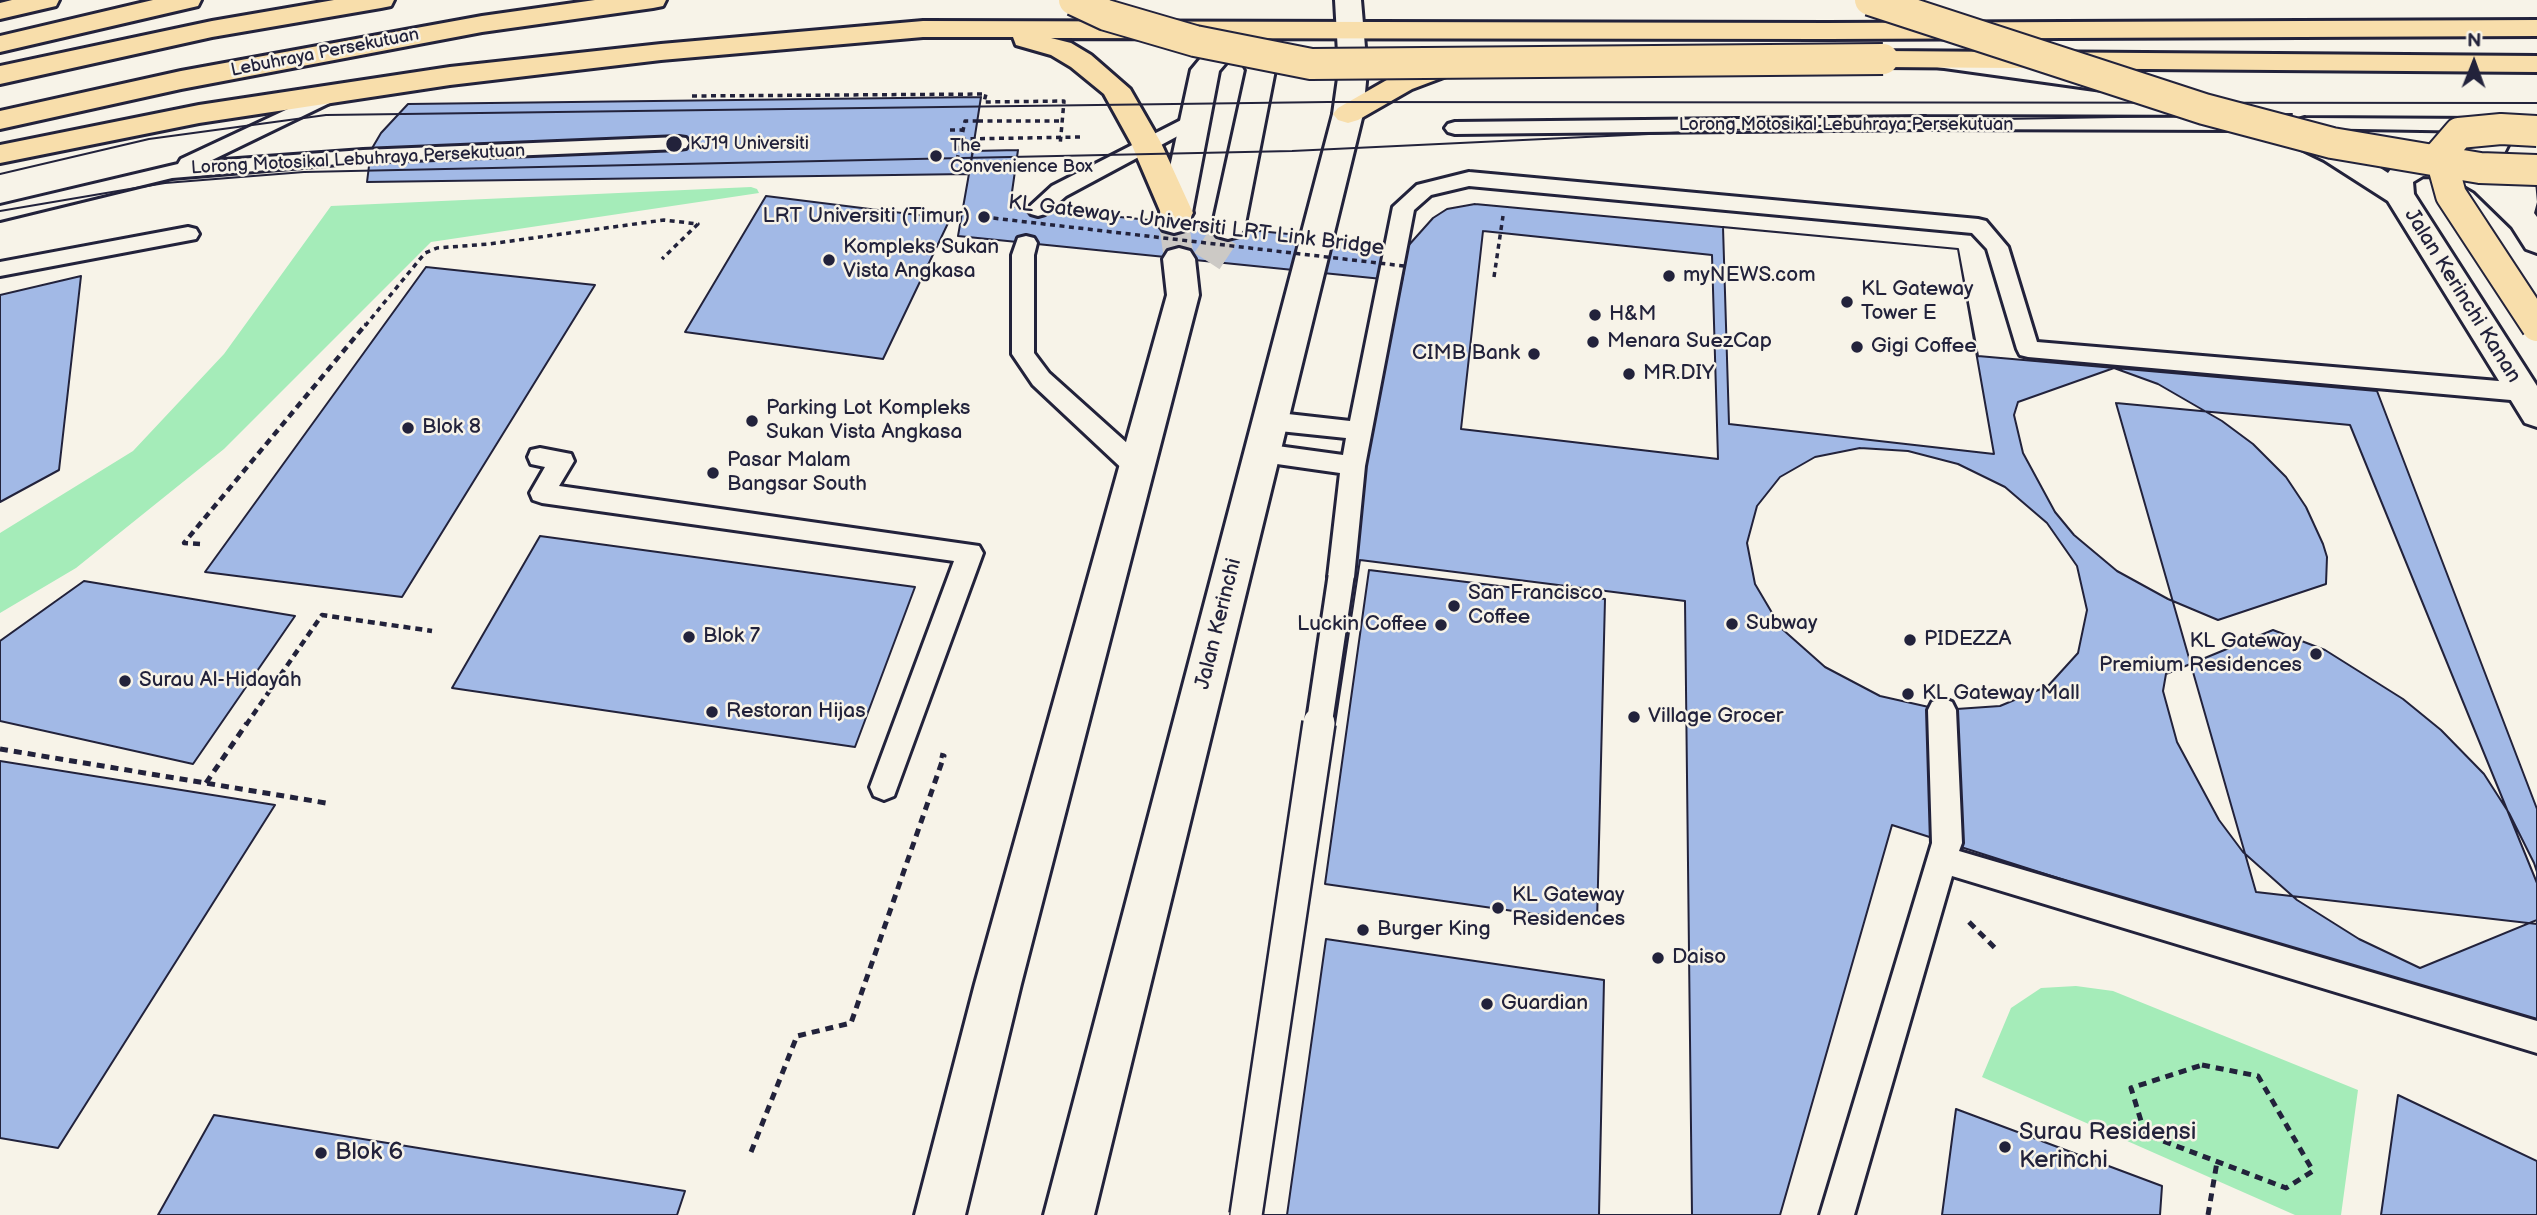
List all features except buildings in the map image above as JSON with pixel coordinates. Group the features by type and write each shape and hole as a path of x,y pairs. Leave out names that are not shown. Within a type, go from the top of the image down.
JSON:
{"highway":[{"path":"0,11 46,0"},
{"path":"0,44 188,0"},
{"name":"Lebuhraya Persekutuan","path":"0,75 212,29 381,0"},
{"name":"Lebuhraya Persekutuan","path":"0,120 181,80 482,24 653,0"},
{"path":"1074,0 1106,15 1195,41 1311,64 1883,59 2537,64"},
{"path":"1870,0 2204,109 2332,143 2480,168 2537,170"},
{"path":"0,154 198,114 450,76 661,52 923,29 995,30 1349,12 1591,30 2537,28"},
{"path":"995,30 1060,49 1098,73 1116,89 1146,143 1176,218"},
{"path":"1348,114 1402,83 1436,69 1505,47 1591,30"},
{"path":"2536,128 2459,134 2441,155 2451,195 2537,326"}],"main road":[{"name":"Jalan Kerinchi","path":"1069,1215 1348,114 1353,71 1349,12"},
{"path":"1176,218 1205,70 1239,19"},
{"path":"1228,229 1261,70 1239,19"},
{"path":"1928,59 2153,88 2283,128 2334,153 2399,194"},
{"path":"2530,231 2518,162 2536,128"},
{"name":"Jalan Kerinchi Kanan","path":"2529,403 2399,194 2398,182 2405,172 2419,166 2451,167 2486,184 2530,231"},
{"path":"940,1215 998,984 1193,260"}],"lane":[{"path":"172,171 335,93"},
{"path":"1038,209 1059,191 1195,119"},
{"name":"Lorong Motosikal Lebuhraya Persekutuan","path":"1455,128 2237,124"},
{"path":"2305,124 2536,128"},
{"name":"Lorong Motosikal Lebuhraya Persekutuan","path":"0,213 172,171 363,156 679,143"},
{"path":"1246,1215 1341,577 1353,466 1404,207 1424,190 1469,179 1508,180 1979,226 1997,247 2030,358 2529,403"},
{"path":"0,269 188,234"},
{"path":"1026,243 1023,255 1023,355 1041,379 1138,468"},
{"path":"1266,437 1360,431"},
{"path":"1266,437 1353,466"},
{"path":"540,457 562,461 542,493 970,553 884,787"},
{"path":"1837,1215 1947,843 1942,710"},
{"path":"1942,859 2537,1037"}],"path":[{"path":"692,96 986,93 984,102 1064,101 1060,146"},
{"path":"957,160 965,121 1063,121"},
{"path":"950,130 963,130"},
{"path":"961,139 1060,137"},
{"path":"1494,277 1508,180"},
{"name":"KL Gateway - Universiti LRT Link Bridge","path":"984,217 1405,266"},
{"path":"200,544 184,543 425,253 437,248 489,244 664,220 698,224 662,259"},
{"path":"206,783 322,615 432,631"},
{"path":"0,749 326,803"},
{"path":"751,1152 797,1035 851,1023 943,755 898,749"},
{"path":"2202,1065 2258,1076 2313,1171 2286,1188 2217,1162 2145,1134 2131,1088 2202,1065"},
{"path":"2208,1215 2217,1162"}],"green space":[{"path":"751,187 759,193 431,242 224,449 76,568 0,613 0,533 133,451 224,354 331,206"},
{"path":"2076,986 2113,991 2358,1090 2341,1215 2295,1215 1982,1077 2011,1008 2041,988"}],"tunnel":[{"path":"1174,223 1179,259"},
{"path":"1207,261 1228,229"}],"tram line":[{"path":"0,174 149,139 326,115 1328,102 2537,103"},
{"path":"0,211 165,183 304,172 1292,151 1943,120 2292,114"}],"place":[{"name":"KJ19 Universiti","path":"674,144"},
{"name":"The Convenience Box","path":"936,156"},
{"name":"LRT Universiti (Timur)","path":"984,217"},
{"name":"Kompleks Sukan Vista Angkasa","path":"829,260"},
{"name":"myNEWS.com","path":"1669,276"},
{"name":"KL Gateway Tower E","path":"1847,302"},
{"name":"H&M","path":"1595,315"},
{"name":"Menara SuezCap","path":"1593,342"},
{"name":"Gigi Coffee","path":"1857,347"},
{"name":"CIMB Bank","path":"1534,354"},
{"name":"MR.DIY","path":"1629,374"},
{"name":"Parking Lot Kompleks Sukan Vista Angkasa","path":"752,421"},
{"name":"Blok 8","path":"408,428"},
{"name":"Pasar Malam Bangsar South","path":"713,473"},
{"name":"San Francisco Coffee","path":"1454,606"},
{"name":"Subway","path":"1732,624"},
{"name":"Luckin Coffee","path":"1441,625"},
{"name":"Blok 7","path":"689,637"},
{"name":"PIDEZZA","path":"1910,640"},
{"name":"KL Gateway Premium Residences","path":"2316,654"},
{"name":"Surau Al-Hidayah","path":"125,681"},
{"name":"KL Gateway Mall","path":"1908,694"},
{"name":"Restoran Hijas","path":"712,712"},
{"name":"Village Grocer","path":"1634,717"},
{"name":"KL Gateway Residences","path":"1498,908"},
{"name":"Burger King","path":"1363,930"},
{"name":"Daiso","path":"1658,958"},
{"name":"Guardian","path":"1487,1004"},
{"name":"Surau Residensi Kerinchi","path":"2005,1147"},
{"name":"Blok 6","path":"321,1153"}]}
